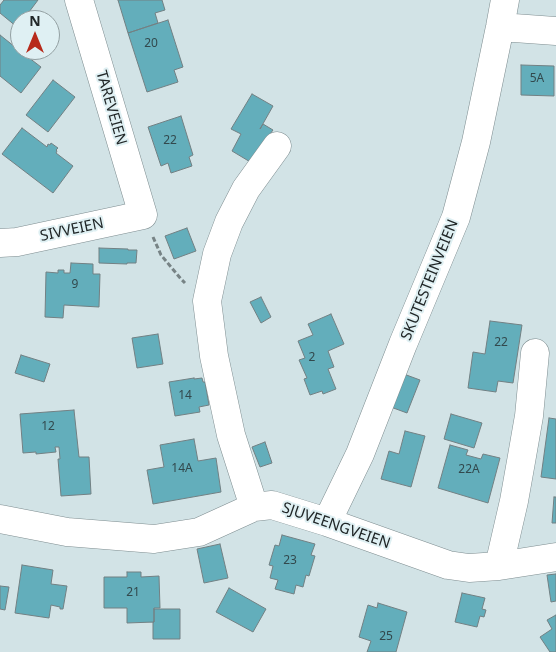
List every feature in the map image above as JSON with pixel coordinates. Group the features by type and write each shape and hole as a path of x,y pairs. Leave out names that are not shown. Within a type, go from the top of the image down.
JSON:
{"street":[{"name":"TAREVEIEN","path":"79,0 143,215"},
{"name":"SKUTESTEINVEIEN","path":"327,522 360,454 456,217 476,142 505,0"},
{"path":"500,27 556,31"},
{"path":"254,507 231,435 214,356 206,301 217,254 229,222 246,190 277,146"},
{"name":"SIVVEIEN","path":"0,243 17,242 143,215"},
{"path":"499,566 514,502 526,432 535,353"},
{"name":"SJUVEENGVEIEN","path":"0,519 67,532 154,539 199,532 254,507 272,505 327,522 448,565 469,568 499,566 556,557"}],"path":[{"path":"143,215 162,255 181,279 206,301"}],"building":[{"path":"4,0 38,0 30,10 10,10 10,21 0,13 0,5"},
{"path":"118,0 162,0 165,10 155,13 158,23 128,33"},
{"path":"168,20 183,67 174,70 178,82 147,92 128,33"},
{"path":"0,35 10,43 10,60 32,60 41,67 21,93 0,76"},
{"path":"521,65 554,66 554,96 521,95"},
{"path":"53,80 75,97 48,132 26,115"},
{"path":"252,94 273,106 260,129 263,124 273,130 270,134 274,137 257,166 232,151 241,134 231,129"},
{"path":"181,116 193,155 189,157 192,166 171,173 168,163 161,166 148,127"},
{"path":"22,128 47,147 51,143 58,148 56,153 73,166 53,193 2,154"},
{"path":"187,228 196,251 174,259 165,236"},
{"path":"99,248 137,250 136,263 99,263"},
{"path":"71,263 93,264 93,274 100,274 99,307 64,305 63,318 45,317 46,272 58,273 58,270 64,270 64,273 70,273"},
{"path":"261,297 271,317 261,323 250,302"},
{"path":"331,314 344,344 328,351 334,367 328,369 336,389 323,394 322,391 310,395 304,379 307,378 299,360 305,358 298,341 313,335 308,324"},
{"path":"490,321 522,325 513,383 498,381 496,392 468,388 473,352 485,354"},
{"path":"158,334 163,364 137,368 132,338"},
{"path":"21,355 50,364 44,382 15,373"},
{"path":"401,373 420,380 407,413 388,406"},
{"path":"202,378 203,382 205,382 209,405 199,407 200,412 175,416 169,382"},
{"path":"74,410 79,457 89,457 91,494 61,496 59,447 55,447 56,452 23,453 20,414"},
{"path":"451,414 482,423 474,448 444,439"},
{"path":"549,418 556,419 556,479 541,477"},
{"path":"405,431 425,436 411,487 381,479 389,451 399,454"},
{"path":"194,439 198,461 216,458 221,492 153,504 147,470 164,467 160,445"},
{"path":"265,442 272,463 260,467 252,447"},
{"path":"450,445 468,450 466,455 481,459 483,454 500,458 488,503 438,488"},
{"path":"554,497 556,497 556,523 552,523"},
{"path":"282,535 315,544 311,555 315,556 309,576 306,575 303,587 296,585 294,594 275,589 278,580 270,578 273,566 269,565 275,545 279,546"},
{"path":"220,544 228,578 204,583 197,549"},
{"path":"22,565 53,570 51,584 67,586 63,609 51,605 49,618 15,613"},
{"path":"127,572 141,572 141,577 159,576 160,608 154,608 154,622 127,623 127,608 104,608 104,577 127,577"},
{"path":"556,574 556,601 551,602 547,575"},
{"path":"0,586 9,587 5,610 0,609"},
{"path":"229,588 266,609 253,632 216,612"},
{"path":"462,593 485,598 482,609 486,610 484,617 480,616 477,627 455,622"},
{"path":"378,603 407,612 396,652 367,652 371,641 359,637 368,605 377,608"},
{"path":"154,609 180,609 180,639 153,639"},
{"path":"556,615 556,652 550,652 540,637 552,629 547,620"}]}
